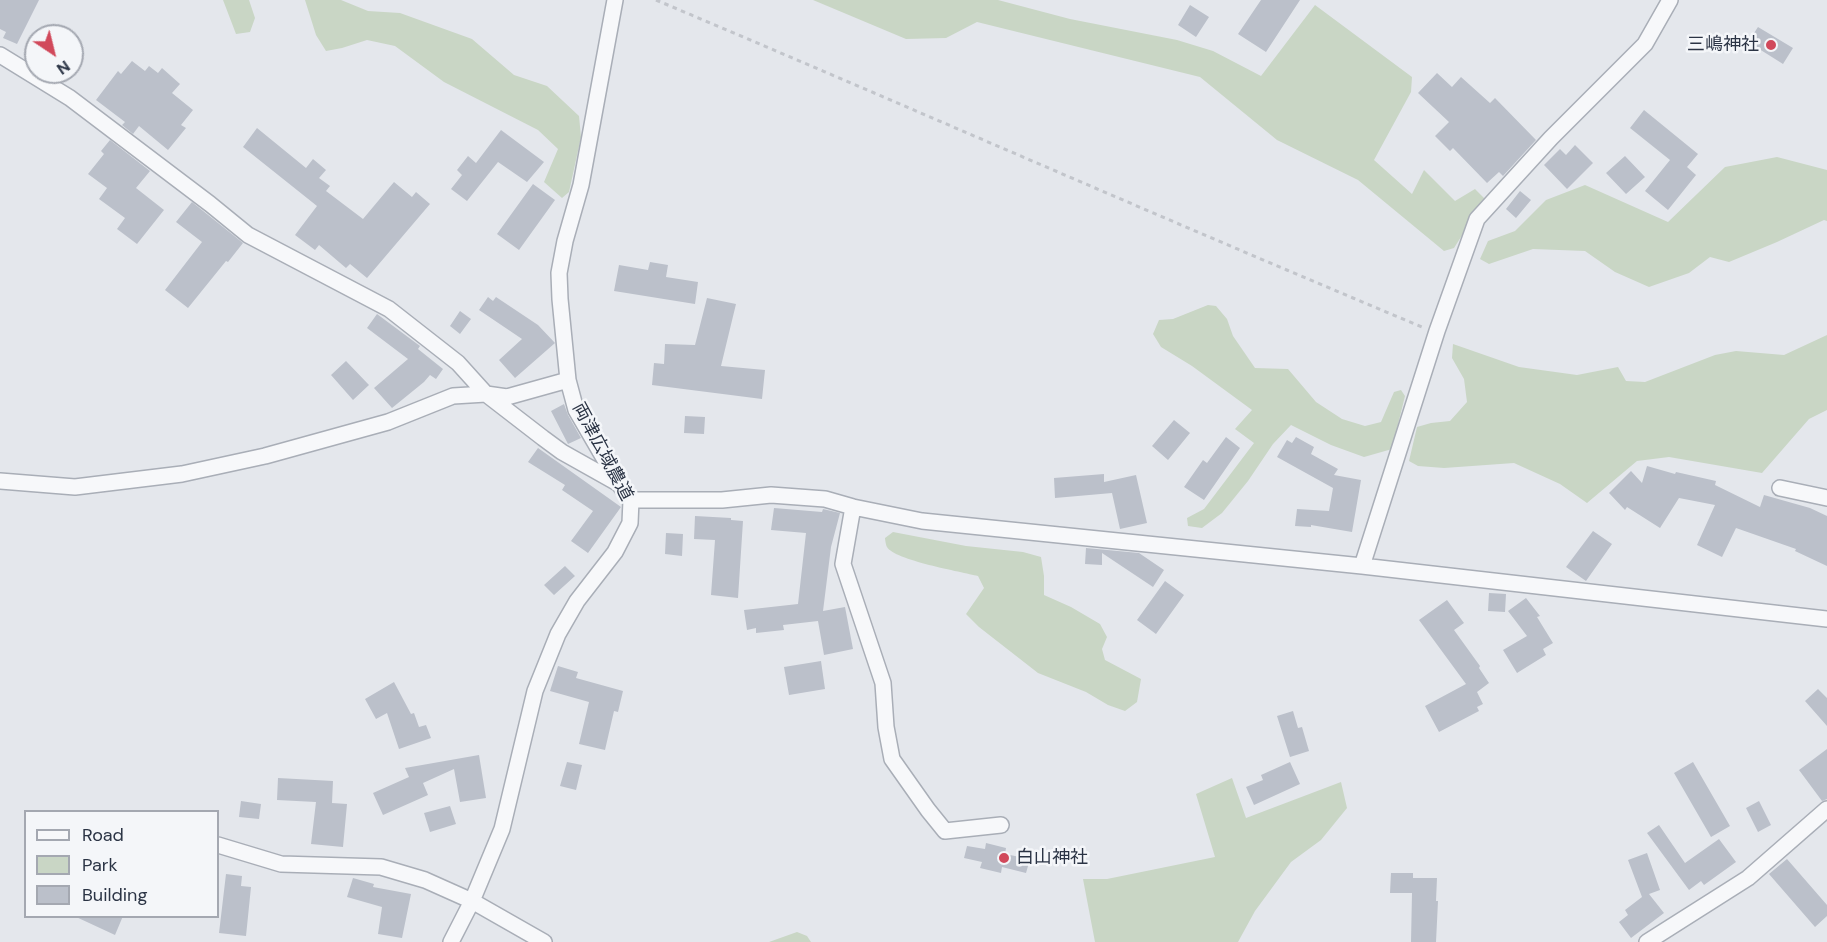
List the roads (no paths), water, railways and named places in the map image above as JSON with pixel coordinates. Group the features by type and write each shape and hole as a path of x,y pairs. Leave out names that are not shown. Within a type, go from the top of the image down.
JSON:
{"street":[{"name":"両津広域農道","path":"451,942 472,901 502,829 535,691 558,634 577,601 615,552 630,523 631,500 619,484 576,410 568,380 559,273 565,241 581,185 615,0"},
{"path":"1362,566 1437,331 1477,219 1551,138 1645,44 1670,0"},
{"path":"0,55 70,99 248,235 389,309 458,363 486,394 562,452 619,484"},
{"path":"0,482 75,487 182,474 265,456 388,422 453,396 486,394 507,397 568,380"},
{"path":"1780,488 1827,498"},
{"path":"631,500 722,500 771,495 825,499 922,521 1362,566 1827,619"},
{"path":"853,507 843,564 883,683 886,728 892,759 945,831 1000,825"},
{"path":"1647,942 1748,878 1827,809"},
{"path":"219,845 281,864 381,867 424,880 472,901 543,942"}],"place":[{"name":"三嶋神社","path":"1771,45"},
{"name":"白山神社","path":"1004,858"}]}
